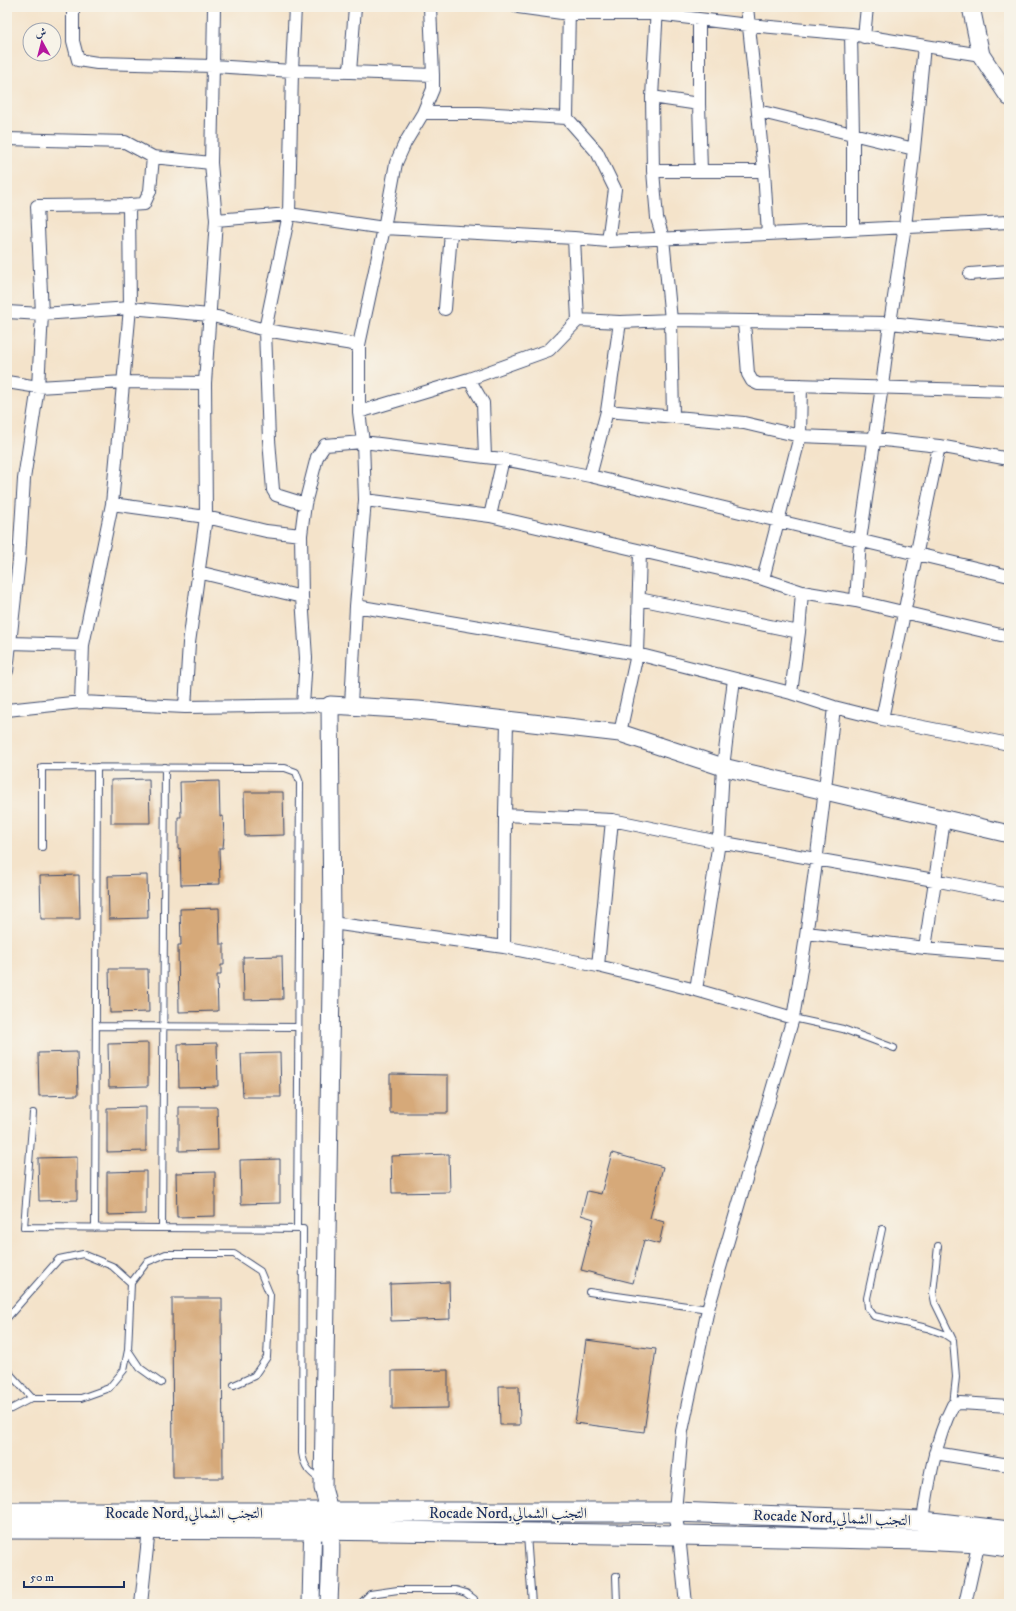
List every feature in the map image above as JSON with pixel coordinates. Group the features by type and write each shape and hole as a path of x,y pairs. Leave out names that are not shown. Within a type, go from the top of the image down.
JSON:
{"main road":[{"name":"Rocade Nord,التجنب الشمالي","path":"7,1512 321,1521 527,1534 920,1540 1009,1532"},
{"name":"Rocade Nord,التجنب الشمالي","path":"7,1529 149,1529 321,1521 675,1512 923,1521 980,1535 1009,1547"}],"street":[{"path":"73,7 73,41 78,60 97,63 433,75"},
{"path":"185,707 189,642 206,517 204,383 216,220 211,163 214,7"},
{"path":"294,7 289,214 265,330 269,440 273,490 276,495 305,504"},
{"path":"350,72 355,7"},
{"path":"351,705 356,606 365,500 363,442 360,412 359,345 396,164 405,143 423,113 433,89 430,7"},
{"path":"518,7 569,10 657,11 699,19 748,25 851,34 981,55"},
{"path":"748,7 748,25 764,171 768,234"},
{"path":"864,37 867,7"},
{"path":"971,7 981,55 1009,97"},
{"path":"569,10 567,118 597,152 615,190 608,241"},
{"path":"657,11 652,97 653,171 657,218 663,238 671,320 673,416"},
{"path":"699,19 701,171"},
{"path":"851,34 853,229"},
{"path":"856,600 860,541 905,226 924,46"},
{"path":"652,97 699,104"},
{"path":"758,111 914,149"},
{"path":"423,113 478,113 567,118"},
{"path":"7,139 125,142 153,157 211,163"},
{"path":"7,671 19,560 24,479 38,386 42,314 37,206 144,204 150,191 153,157"},
{"path":"653,171 764,171"},
{"path":"81,702 83,645 112,504 124,382 130,308 129,205"},
{"path":"216,220 289,214 384,228 608,241 1009,222"},
{"path":"445,309 451,232"},
{"path":"360,412 470,379 550,350 578,320 574,238"},
{"path":"970,274 1009,271"},
{"path":"7,312 42,314 130,308 210,316 265,330 359,345"},
{"path":"578,320 620,322 671,320 890,323 1009,335"},
{"path":"590,476 607,411 620,322"},
{"path":"744,322 748,374 752,380 758,384 1009,390"},
{"path":"470,379 483,403 485,457"},
{"path":"7,382 38,386 124,382 204,383"},
{"path":"763,579 800,436 801,385"},
{"path":"607,411 744,423 800,436 875,439 939,446 1009,459"},
{"path":"303,706 306,658 302,597 301,535 305,504 317,457 326,445 363,442 503,459 590,476 1009,576"},
{"path":"882,719 939,446"},
{"path":"490,516 503,459"},
{"path":"365,500 490,516 763,579 802,592 856,600 903,613 1009,637"},
{"path":"112,504 206,517 266,531 301,535"},
{"path":"620,733 637,654 640,551"},
{"path":"198,572 302,597"},
{"path":"791,693 799,632 802,592"},
{"path":"639,599 799,632"},
{"path":"356,606 637,654 791,693 834,707 882,719 1009,744"},
{"path":"10,643 83,645"},
{"path":"696,990 719,842 723,767 734,679"},
{"path":"7,710 81,702 185,707 351,705 418,710 620,733 723,767 1009,834"},
{"path":"311,1604 321,1521 323,1485 332,923 330,705"},
{"path":"686,1604 675,1512 682,1431 708,1309 793,1018 818,860 834,707"},
{"path":"504,947 507,721"},
{"path":"505,815 612,820 719,842 934,880 1009,895"},
{"path":"598,966 612,820"},
{"path":"925,948 944,820"},
{"path":"332,923 504,947 598,966 696,990 793,1018"},
{"path":"807,933 925,948 1009,955"},
{"path":"920,1540 935,1453 947,1416 953,1405 960,1403 1009,1406"},
{"path":"935,1453 1009,1465"},
{"path":"321,1521 330,1604"},
{"path":"141,1604 149,1529"},
{"path":"965,1604 980,1535"}],"lane":[{"path":"42,847 42,767 286,768 296,772 300,783 297,1229"},
{"path":"94,1228 97,767"},
{"path":"162,1228 165,767"},
{"path":"793,1018 843,1029 894,1048"},
{"path":"96,1026 298,1027"},
{"path":"33,1113 24,1227 303,1229 302,1453 307,1470 323,1485"},
{"path":"882,1229 867,1298 868,1308 874,1316 927,1328 944,1334 953,1340"},
{"path":"938,1246 933,1293 935,1303 953,1340 956,1377 953,1405"},
{"path":"7,1318 59,1259 83,1254 112,1266 131,1283"},
{"path":"7,1412 32,1398 81,1398 109,1388 124,1370 128,1350 131,1283 146,1262 166,1254 234,1254 260,1271 270,1295 267,1357 254,1376 234,1385"},
{"path":"589,1292 708,1309"},
{"path":"128,1350 140,1368 161,1383"},
{"path":"7,1365 11,1375 32,1398"},
{"path":"527,1534 532,1604"},
{"path":"616,1576 617,1604"},
{"path":"360,1604 370,1594 398,1590 456,1590 466,1593 474,1599 475,1604"}],"building":[{"path":"149,779 150,823 111,823 111,780"},
{"path":"219,781 220,817 223,816 224,836 223,848 219,848 220,884 181,885 180,848 178,849 178,817 181,817 180,782"},
{"path":"244,792 283,792 284,835 245,836"},
{"path":"79,875 80,919 41,919 40,876"},
{"path":"147,875 148,918 109,919 108,876"},
{"path":"219,908 220,944 224,944 224,965 221,965 221,975 217,975 218,1011 179,1012 178,945 181,945 180,909"},
{"path":"282,956 283,999 244,1000 243,957"},
{"path":"109,969 148,969 149,1012 110,1013"},
{"path":"148,1043 148,1086 109,1087 108,1044"},
{"path":"217,1043 218,1086 179,1087 178,1044"},
{"path":"77,1052 78,1095 39,1096 38,1053"},
{"path":"280,1053 281,1097 243,1097 241,1054"},
{"path":"390,1074 448,1075 448,1113 390,1113"},
{"path":"146,1107 146,1151 107,1152 107,1108"},
{"path":"179,1107 217,1107 218,1150 179,1151"},
{"path":"612,1153 663,1167 650,1218 664,1222 659,1244 644,1240 633,1283 581,1270 594,1219 581,1215 587,1191 601,1194"},
{"path":"449,1154 450,1192 392,1193 391,1156"},
{"path":"77,1157 77,1200 39,1201 38,1158"},
{"path":"280,1159 280,1203 241,1204 240,1160"},
{"path":"146,1171 146,1214 107,1215 107,1172"},
{"path":"215,1172 215,1216 177,1217 176,1173"},
{"path":"449,1282 450,1319 391,1321 390,1284"},
{"path":"172,1298 222,1298 223,1478 173,1478"},
{"path":"586,1340 656,1349 644,1432 575,1423"},
{"path":"448,1370 448,1408 392,1409 392,1371"},
{"path":"499,1386 519,1386 520,1425 500,1425"}]}
